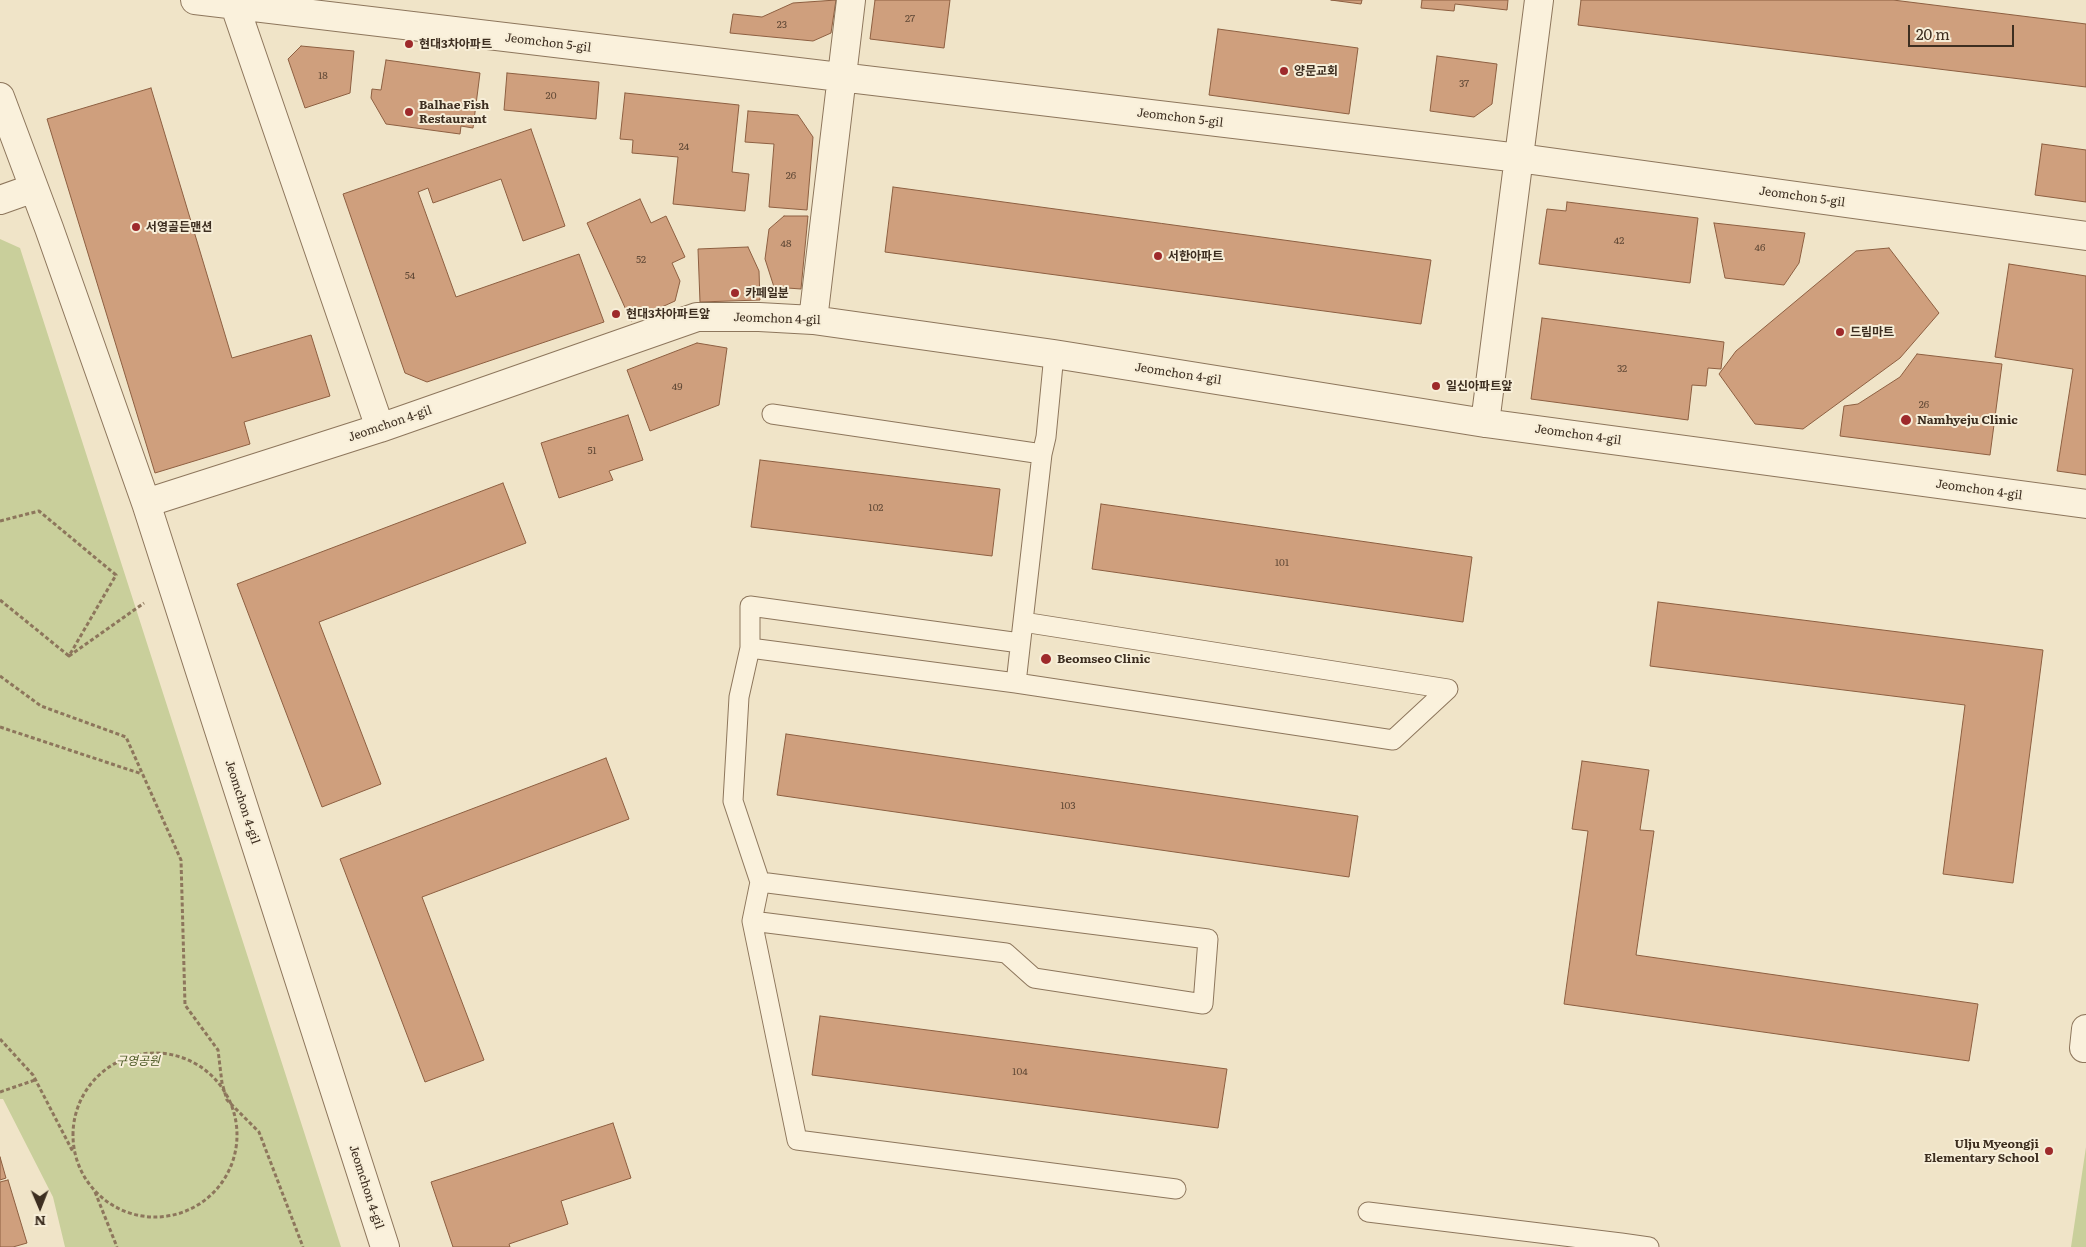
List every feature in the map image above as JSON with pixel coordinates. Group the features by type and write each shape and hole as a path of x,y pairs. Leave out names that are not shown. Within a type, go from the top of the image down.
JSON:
{"street":[{"name":"Jeomchon 5-gil","path":"195,0 1519,158 2086,236"},
{"path":"813,320 851,0"},
{"path":"1485,423 1538,0"},
{"path":"235,6 380,428"},
{"path":"0,97 146,503"},
{"path":"0,200 34,188"},
{"name":"Jeomchon 4-gil","path":"385,1247 146,503 380,428 697,317 759,317 813,320 1054,354 1485,423 2086,504"},
{"path":"2086,1029 2084,1048 2086,1048"}],"lane":[{"path":"1016,683 1042,454 1046,437 1054,354"},
{"path":"772,414 1042,454"},
{"path":"1020,642 750,606 750,648 739,696 733,801 760,882 752,920 797,1140 1176,1189"},
{"path":"750,648 1016,683 1393,740 1448,689 1022,622"},
{"path":"752,920 1006,953 1034,978 1203,1004 1208,939 760,882"},
{"path":"1368,1212 1649,1247"}],"path":[{"path":"0,521 39,511 116,576 69,656"},
{"path":"69,656 172,583"},
{"path":"0,600 69,656"},
{"path":"0,676 41,706 126,737 181,860 185,1005 218,1050 222,1083 227,1100 259,1132 303,1247"},
{"path":"0,727 143,774"},
{"path":"0,1038 35,1080 76,1156"},
{"path":"117,1247 94,1191 80,1170 73,1144 74,1118 83,1094 100,1073 122,1059 148,1053 174,1055 198,1064 222,1083"},
{"path":"0,1092 35,1080"},
{"path":"94,1191 115,1207 139,1216 164,1217 189,1211 210,1197 227,1177 236,1153 238,1137 238,1128 232,1105"}],"green space":[{"name":"구영공원","path":"0,239 20,248 341,1247 65,1247 53,1197 3,1099 0,1099"},
{"path":"2086,1147 2086,1247 2071,1247"}],"building":[{"path":"836,0 831,33 813,41 730,33 733,14 762,17 793,3"},
{"path":"875,0 950,0 944,48 870,39"},
{"path":"1331,0 1362,0 1361,4"},
{"path":"1422,0 1508,0 1507,10 1455,4 1454,11 1421,8"},
{"path":"1581,0 1893,0 2086,24 2086,87 1578,25"},
{"name":"양문교회","path":"1218,29 1358,48 1349,114 1209,95"},
{"path":"301,46 354,51 350,93 305,108 288,59"},
{"path":"1437,56 1497,64 1492,104 1474,117 1430,111"},
{"path":"386,60 480,73 473,128 461,126 460,134 386,124 371,98 372,89 381,90"},
{"path":"507,73 599,82 596,119 504,110"},
{"name":"서영골든맨션","path":"151,88 232,358 311,335 330,396 244,422 250,444 155,473 47,119"},
{"path":"625,93 739,105 732,172 749,174 745,211 673,204 678,157 632,153 633,140 620,139"},
{"path":"748,111 798,115 813,137 807,210 769,207 774,144 745,142"},
{"path":"531,129 565,226 523,241 501,179 433,203 428,188 418,192 456,297 579,254 604,322 427,382 405,373 343,194"},
{"path":"2042,144 2086,150 2086,202 2035,195"},
{"name":"서한아파트","path":"893,187 1431,260 1421,324 885,252"},
{"path":"640,199 651,223 666,216 685,257 672,263 680,281 675,301 631,321 587,223"},
{"path":"1567,202 1698,218 1690,283 1539,264 1547,209 1566,211"},
{"path":"784,216 808,216 801,289 774,287 765,259 769,229"},
{"path":"1714,223 1805,233 1799,263 1784,285 1725,278"},
{"path":"748,247 759,271 760,300 700,302 698,249"},
{"name":"드림마트","path":"1889,248 1939,313 1900,358 1803,429 1755,424 1719,374 1736,351 1856,251"},
{"path":"2009,264 2086,276 2086,475 2057,471 2073,369 1995,357"},
{"path":"1542,318 1724,342 1721,369 1708,368 1706,386 1692,385 1688,420 1531,399"},
{"path":"697,343 727,348 719,405 650,431 627,370"},
{"path":"1917,354 2002,364 1990,455 1840,436 1844,406 1858,404 1900,377"},
{"path":"628,415 643,460 609,471 613,480 559,498 541,443"},
{"path":"760,460 1000,489 992,556 751,527"},
{"path":"503,483 526,543 319,622 381,784 322,807 237,584"},
{"path":"1101,504 1472,557 1463,622 1092,569"},
{"path":"1658,602 2043,650 2013,883 1943,874 1965,705 1650,666"},
{"path":"786,734 1358,816 1349,877 777,795"},
{"path":"606,758 629,819 422,897 484,1060 425,1082 340,859"},
{"path":"1582,761 1649,770 1640,830 1654,831 1636,955 1978,1004 1969,1061 1564,1004 1588,831 1572,829"},
{"path":"820,1016 1227,1069 1218,1128 812,1075"},
{"path":"613,1123 631,1178 561,1201 568,1224 509,1244 510,1247 453,1247 431,1182"},
{"path":"0,1157 6,1178 0,1180"},
{"path":"8,1180 27,1243 13,1247 0,1247 0,1182"}],"place":[{"name":"현대3차아파트","path":"409,44"},
{"name":"양문교회","path":"1284,71"},
{"name":"Balhae Fish Restaurant","path":"409,112"},
{"name":"서영골든맨션","path":"136,227"},
{"name":"서한아파트","path":"1158,256"},
{"name":"카페일분","path":"735,293"},
{"name":"현대3차아파트앞","path":"616,314"},
{"name":"드림마트","path":"1840,332"},
{"name":"일신아파트앞","path":"1436,386"},
{"name":"Namhyeju Clinic","path":"1906,420"},
{"name":"Beomseo Clinic","path":"1046,659"},
{"name":"Ulju Myeongji Elementary School","path":"2049,1151"}]}
